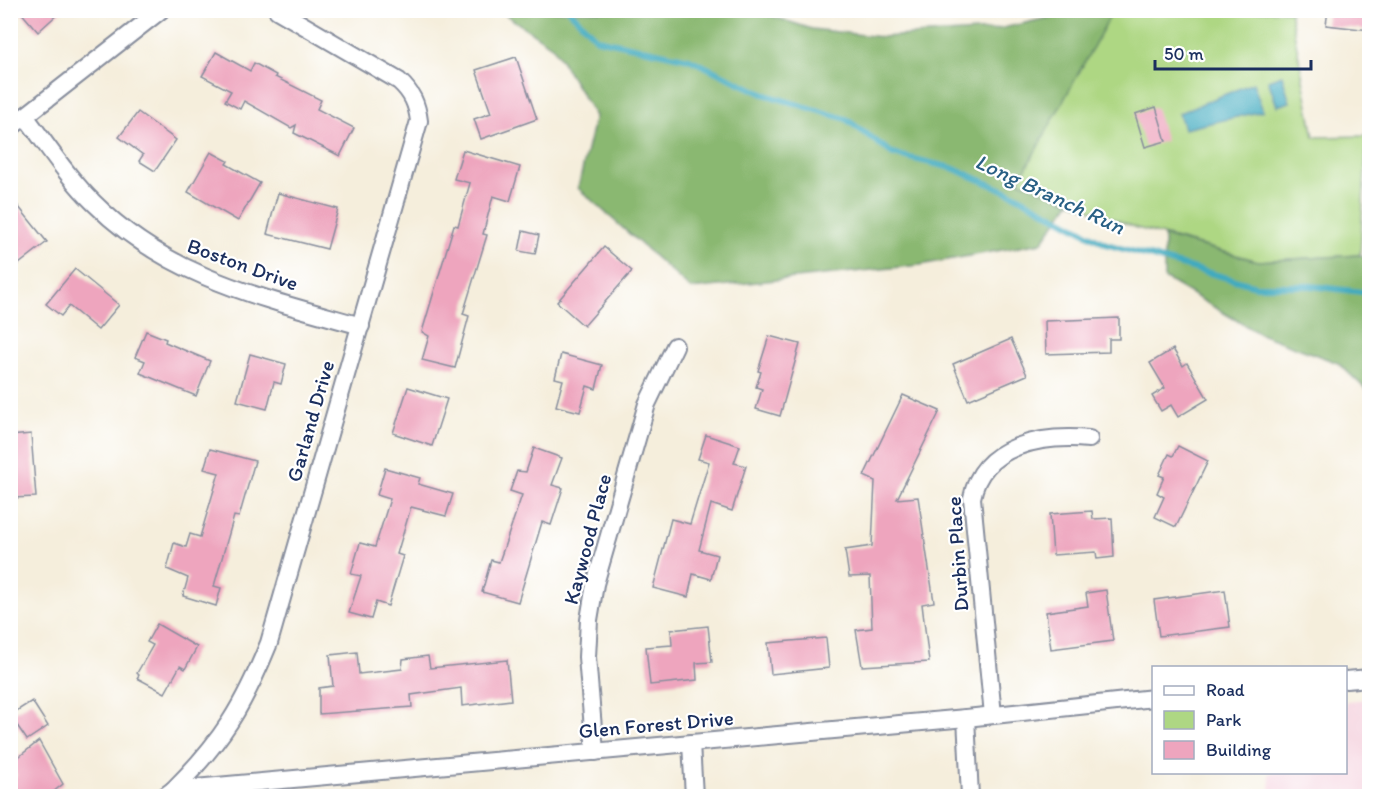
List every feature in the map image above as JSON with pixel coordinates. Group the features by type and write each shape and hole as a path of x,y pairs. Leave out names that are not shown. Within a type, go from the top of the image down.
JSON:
{"street":[{"path":"10,128 161,10"},
{"name":"Garland Drive","path":"169,793 228,728 252,685 269,643 418,121 417,107 409,91 399,81 277,10"},
{"name":"Boston Drive","path":"26,116 92,202 135,239 171,262 236,290 361,326"},
{"name":"Kaywood Place","path":"595,752 587,657 589,620 595,584 647,404 675,346"},
{"name":"Durbin Place","path":"993,715 972,498 975,484 982,471 998,455 1011,449 1037,440 1064,437 1089,439"},
{"path":"1347,680 1370,678"},
{"name":"Glen Forest Drive","path":"169,793 310,788 595,752 966,718 1152,698"},
{"path":"966,718 970,796"},
{"path":"691,743 694,796"}],"shaded area":[{"path":"1369,699 1369,796 1271,796 1269,774 1347,774 1347,701"}],"green space":[{"path":"500,11 756,11 812,29 881,37 994,30 1079,11 1113,11 1019,181 1070,202 1041,243 920,265 691,289 578,188 595,116 553,47"},
{"path":"1112,11 1290,11 1314,137 1367,136 1360,255 1258,261 1137,228 1019,181 1058,95"},
{"path":"1164,236 1258,261 1360,255 1369,258 1369,392 1338,363 1260,334 1164,278"}],"water":[{"path":"1282,75 1290,102 1277,106 1268,80"},
{"path":"1253,83 1263,111 1184,129 1179,113"}],"building":[{"path":"19,10 62,10 38,32"},
{"path":"1328,10 1370,10 1370,30 1326,25"},
{"path":"216,52 250,71 254,63 276,75 275,77 321,100 317,109 354,128 340,156 294,133 296,125 291,128 244,101 240,109 225,101 231,91 202,76"},
{"path":"516,57 537,119 481,139 474,119 491,113 476,70"},
{"path":"1156,107 1166,141 1145,147 1135,114"},
{"path":"138,112 176,140 155,171 139,161 143,155 119,137"},
{"path":"463,150 520,167 510,201 493,196 483,234 487,235 463,314 469,316 455,368 422,360 429,336 422,332 454,225 458,226 470,183 454,179"},
{"path":"211,152 228,161 226,164 260,183 238,221 188,192"},
{"path":"278,193 338,209 327,249 267,234"},
{"path":"10,196 47,242 10,271"},
{"path":"523,231 539,235 535,254 519,251"},
{"path":"604,247 632,271 584,326 557,302"},
{"path":"75,269 119,305 98,330 69,306 61,316 46,304"},
{"path":"1119,318 1119,339 1109,339 1109,352 1046,354 1045,321"},
{"path":"146,331 166,339 165,342 210,361 196,396 140,373 145,361 135,357"},
{"path":"769,336 800,344 780,416 756,409 762,389 756,387 761,372 758,371"},
{"path":"1011,339 1027,375 968,400 953,364"},
{"path":"1173,349 1183,366 1187,363 1208,399 1178,417 1171,405 1161,411 1152,396 1165,388 1150,363"},
{"path":"250,354 286,364 281,384 274,382 267,409 237,401"},
{"path":"561,354 602,365 596,389 587,386 580,412 556,406 563,380 555,378"},
{"path":"408,387 447,399 432,446 393,433"},
{"path":"903,395 940,411 897,499 918,497 934,602 922,604 929,662 862,666 856,630 872,628 870,576 849,577 845,550 872,546 875,481 864,476"},
{"path":"31,434 36,497 10,498 10,436"},
{"path":"706,435 740,446 734,463 746,466 732,511 711,504 699,550 717,555 711,579 693,574 688,597 653,588 671,519 690,524 709,462 698,459"},
{"path":"1178,446 1208,461 1176,527 1155,517 1164,497 1157,493 1164,477 1159,475 1169,454 1173,456"},
{"path":"534,448 562,458 552,485 563,488 551,525 542,522 518,602 482,592 491,560 499,562 522,495 510,491 517,471 526,472"},
{"path":"210,449 255,461 239,517 234,516 214,586 221,588 216,606 183,596 188,578 167,569 174,543 186,547 190,534 200,537 219,473 204,469"},
{"path":"385,468 420,478 418,484 453,494 446,516 411,507 397,554 403,556 388,606 376,602 371,619 349,613 361,576 351,574 360,543 375,547 390,499 377,495"},
{"path":"1092,511 1093,519 1112,518 1114,557 1097,559 1096,552 1053,555 1050,514"},
{"path":"1106,590 1113,641 1051,649 1046,612 1088,606 1086,593"},
{"path":"1225,590 1230,627 1159,636 1154,600"},
{"path":"157,624 197,647 185,669 180,666 165,693 137,678 139,675 137,673 153,645 147,642"},
{"path":"708,626 712,662 696,663 697,680 650,685 646,647 672,645 671,630"},
{"path":"826,638 829,668 771,674 768,643"},
{"path":"357,652 359,674 402,669 403,659 428,656 430,668 507,660 511,700 462,706 461,688 411,695 412,707 319,714 319,688 333,686 330,655"},
{"path":"32,701 48,726 27,740 10,715"},
{"path":"39,741 63,784 48,796 10,796 10,780 17,776 11,763"}],"waterway":[{"name":"Long Branch Run","path":"569,10 597,39 689,59 763,94 846,119 893,154 952,168 1013,194 1106,244 1256,286 1311,286 1370,293"}]}
